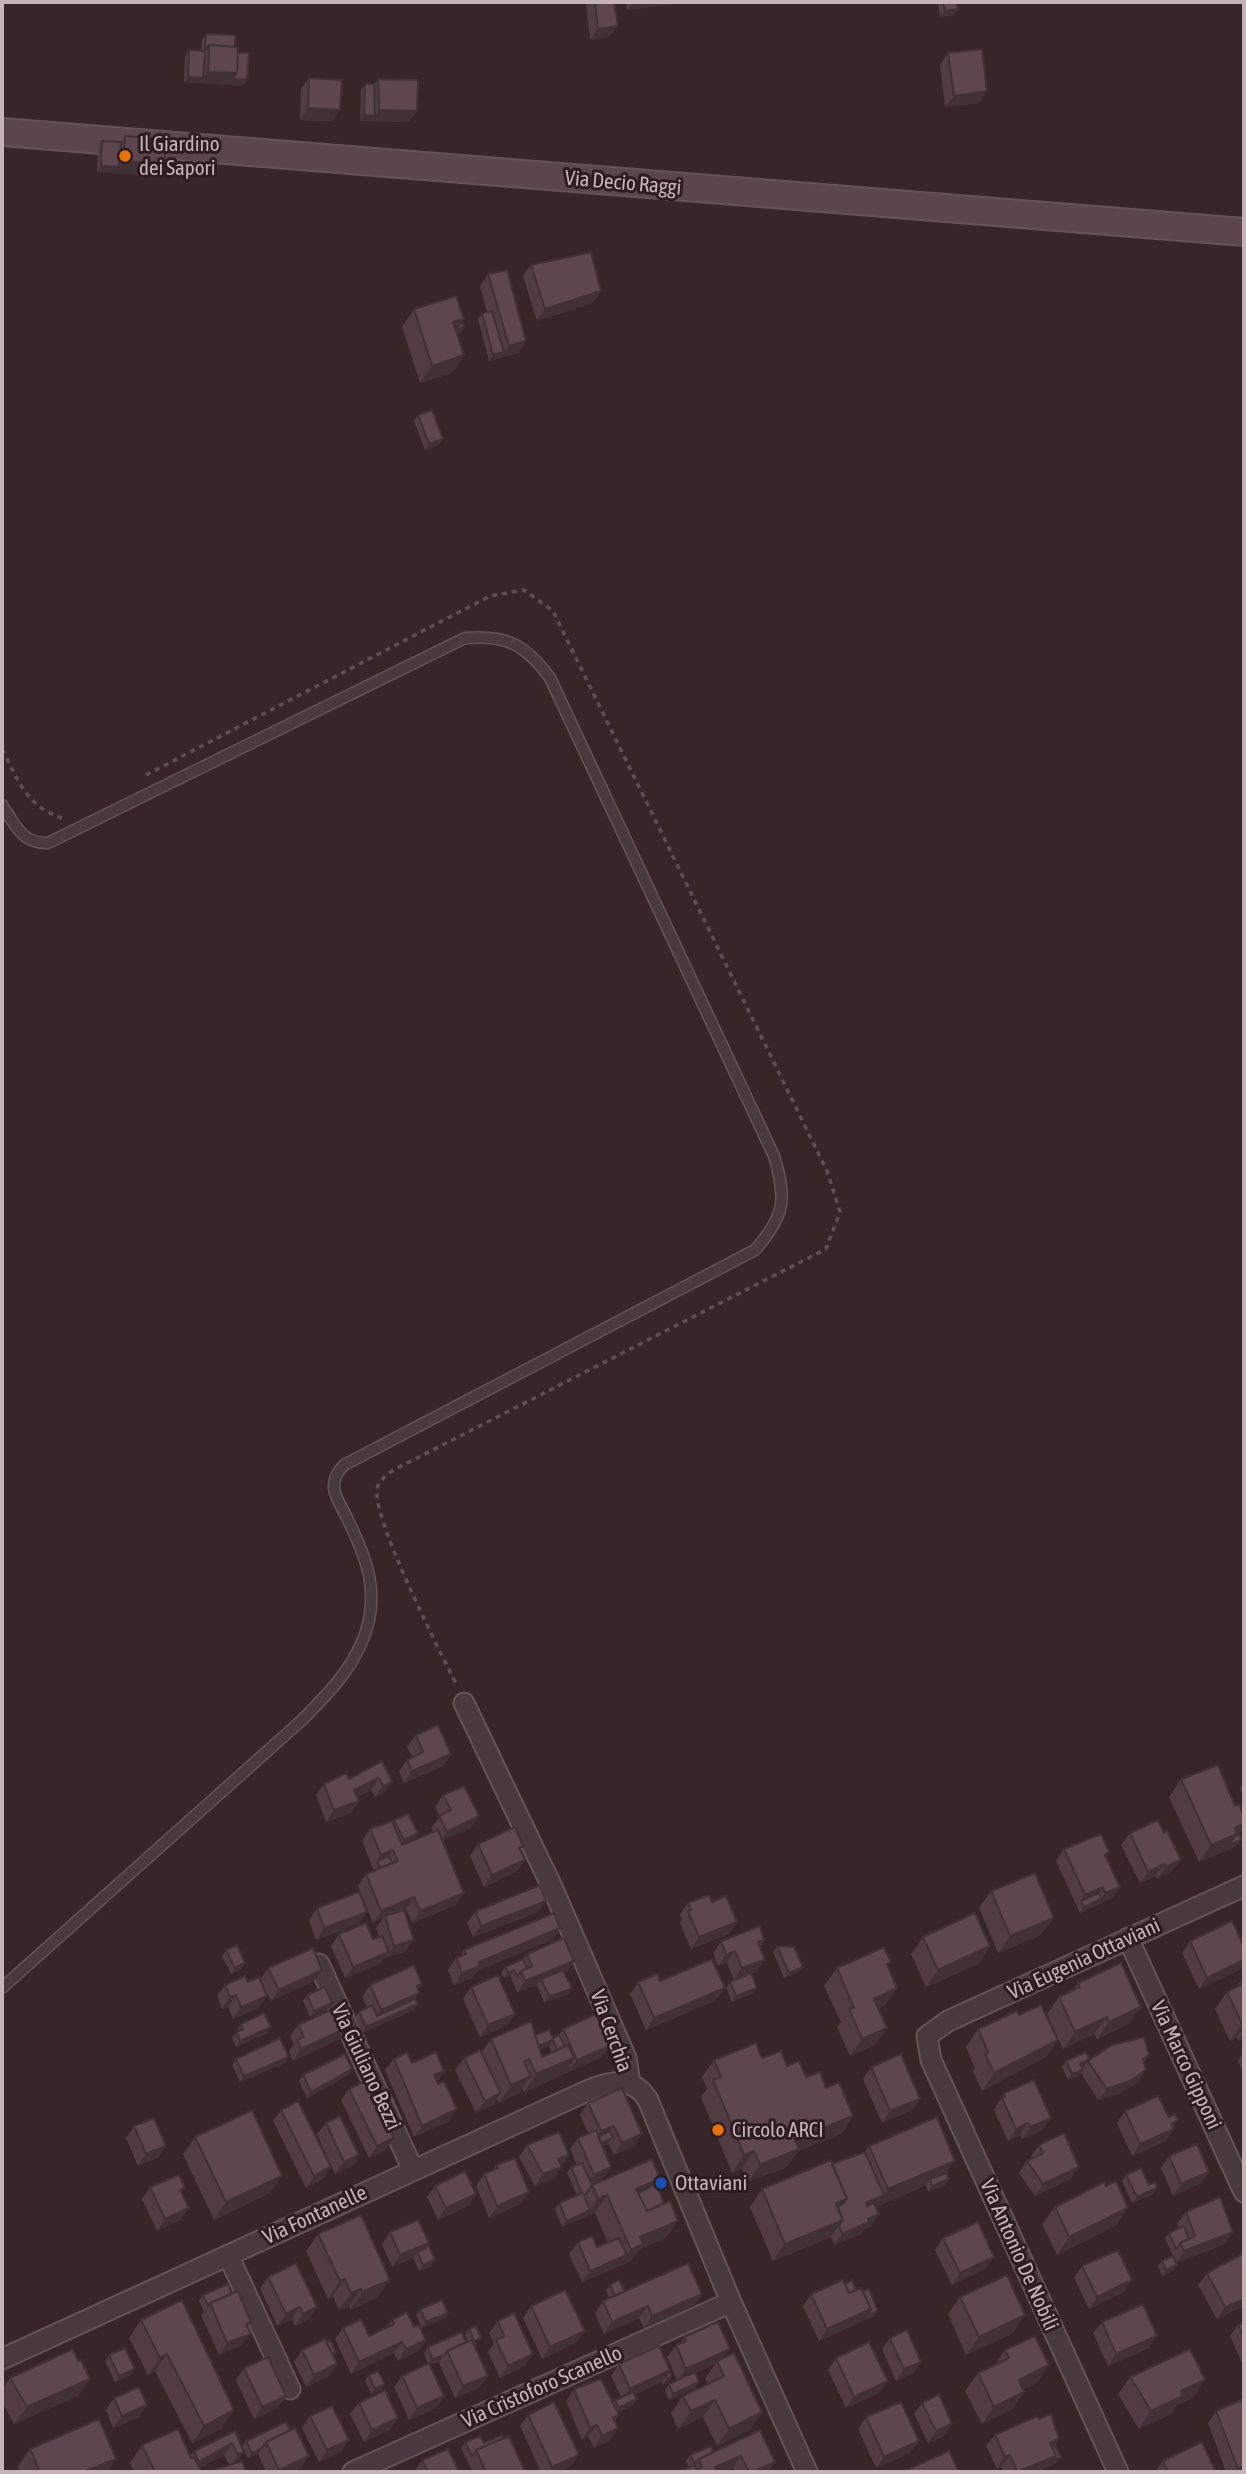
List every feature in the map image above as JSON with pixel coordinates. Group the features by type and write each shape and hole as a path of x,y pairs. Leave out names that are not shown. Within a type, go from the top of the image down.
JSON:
{"main road":[{"name":"Via Decio Raggi","path":"2,132 1244,232"}],"street":[{"name":"Via Cerchia","path":"464,1703 558,1901 626,2058 630,2083 648,2100 731,2302 807,2472"},
{"name":"Via Eugenia Ottaviani","path":"926,2036 948,2021 1244,1885"},
{"name":"Via Marco Gipponi","path":"1128,1938 1244,2192"},
{"name":"Via Giuliano Bezzi","path":"319,1964 413,2170"},
{"name":"Via Antonio De Nobili","path":"926,2036 931,2060 1118,2472"},
{"name":"Via Fontanelle","path":"2,2359 589,2090 615,2082 630,2083"},
{"path":"228,2255 290,2389"},
{"name":"Via Cristoforo Scanello","path":"353,2472 731,2302"}],"lane":[{"path":"2,805 21,835 34,843 48,843 465,638 492,636 515,643 536,660 550,678 768,1143 783,1187 781,1209 773,1230 755,1250 344,1465 336,1473 334,1490 364,1552 372,1586 369,1621 356,1656 334,1688 301,1721 2,1988"}],"path":[{"path":"136,780 490,596 524,590 553,611 827,1171 840,1212 827,1248 417,1458 386,1475 379,1484 376,1494 383,1526 464,1703"},
{"path":"2,749 26,794 42,812 63,819"}],"building":[{"path":"595,2 614,2 618,26 598,29"},
{"path":"943,2 957,2 958,9 945,11"},
{"path":"206,34 235,35 235,47 209,45 205,51"},
{"path":"209,45 238,47 237,73 208,72"},
{"path":"982,49 987,91 954,96 948,53"},
{"path":"189,50 205,51 203,78 188,77"},
{"path":"238,53 249,53 247,80 233,79 237,73"},
{"path":"309,78 342,80 340,110 308,108"},
{"path":"378,79 418,80 417,111 379,110"},
{"path":"365,84 374,84 375,116 364,115"},
{"path":"125,136 166,139 164,164 123,161"},
{"path":"102,141 121,142 119,167 101,166"},
{"path":"591,252 601,291 545,309 531,265"},
{"path":"507,270 526,341 509,346 488,274"},
{"path":"456,296 464,319 453,322 464,355 432,366 414,309"},
{"path":"492,311 504,352 493,355 482,313"},
{"path":"432,410 443,439 429,444 418,415"},
{"path":"438,1725 451,1754 412,1771 407,1760 423,1752 416,1735"},
{"path":"382,1761 392,1782 383,1786 379,1778 354,1790 359,1801 334,1810 324,1784 346,1773 349,1779"},
{"path":"1218,1765 1235,1806 1239,1804 1244,1824 1235,1828 1237,1834 1211,1845 1181,1779"},
{"path":"464,1786 479,1816 447,1832 439,1816 451,1810 443,1795"},
{"path":"408,1814 418,1833 404,1840 394,1820"},
{"path":"1158,1820 1164,1833 1167,1831 1181,1860 1148,1872 1130,1833"},
{"path":"392,1821 402,1845 438,1830 464,1893 420,1911 414,1897 381,1911 366,1874 398,1861 393,1850 381,1855 370,1829"},
{"path":"515,1827 523,1846 519,1848 525,1860 492,1875 478,1844"},
{"path":"1101,1834 1109,1852 1105,1855 1120,1887 1105,1893 1103,1887 1085,1895 1064,1849"},
{"path":"1239,1834 1241,1840 1229,1845 1236,1835"},
{"path":"389,1856 392,1863 380,1868 377,1861"},
{"path":"1035,1873 1054,1918 1010,1936 991,1891"},
{"path":"540,1885 546,1901 481,1926 476,1911"},
{"path":"359,1892 367,1912 324,1928 317,1908"},
{"path":"1099,1893 1101,1899 1084,1907 1081,1901"},
{"path":"709,1895 712,1902 726,1896 737,1922 699,1937 688,1911 691,1910 688,1903"},
{"path":"404,1910 414,1940 394,1946 385,1916"},
{"path":"554,1913 560,1928 479,1962 480,1966 462,1973 456,1958 466,1954 464,1950"},
{"path":"975,1913 990,1946 938,1970 923,1937"},
{"path":"1232,1921 1244,1947 1244,1960 1207,1978 1190,1941"},
{"path":"366,1923 373,1939 382,1936 389,1952 353,1967 339,1934"},
{"path":"760,1926 764,1940 758,1942 765,1960 742,1968 735,1951 726,1955 721,1941"},
{"path":"564,1938 574,1961 525,1981 521,1971 532,1966 527,1954"},
{"path":"237,1945 245,1963 235,1968 226,1950"},
{"path":"777,1946 794,1947 803,1967 789,1973"},
{"path":"884,1947 891,1962 887,1964 897,1988 874,1999 887,2028 862,2039 849,2009 854,2008 837,1968"},
{"path":"313,1948 322,1970 279,1990 268,1968"},
{"path":"523,1959 527,1968 517,1976 514,1970 508,1973 505,1967"},
{"path":"712,1959 725,1988 654,2018 638,1982 657,1974 660,1981"},
{"path":"1121,1963 1141,2007 1109,2022 1107,2017 1075,2032 1059,1997 1080,1987 1078,1983"},
{"path":"414,1965 422,1984 417,1986 419,1993 381,2010 370,1985"},
{"path":"563,1970 572,1989 549,1996 541,1979"},
{"path":"751,1973 757,1988 736,1996 730,1982"},
{"path":"498,1975 515,2014 488,2025 471,1987"},
{"path":"245,1976 248,1982 259,1977 267,1996 241,2007 236,1995 230,1997 225,1985"},
{"path":"1244,1979 1242,2024 1227,1992 1242,1984"},
{"path":"325,1987 332,2003 314,2011 307,1995"},
{"path":"415,1999 418,2004 366,2027 359,2012 372,2005 377,2016"},
{"path":"341,2005 351,2026 301,2049 297,2040 304,2037 298,2025"},
{"path":"1041,2005 1058,2040 994,2073 978,2029 1017,2011 1019,2015"},
{"path":"264,2013 271,2027 240,2041 236,2032 243,2029 241,2024"},
{"path":"596,2014 610,2046 577,2060 563,2029"},
{"path":"531,2021 542,2057 568,2045 574,2058 536,2074 529,2059 524,2062 531,2076 511,2085 491,2039"},
{"path":"549,2030 553,2038 559,2035 565,2046 557,2050 553,2040 539,2046 535,2035"},
{"path":"1144,2037 1149,2055 1143,2059 1146,2070 1130,2081 1107,2089 1088,2061 1112,2045"},
{"path":"280,2038 289,2057 244,2076 236,2059"},
{"path":"756,2043 762,2058 781,2051 787,2066 799,2061 806,2077 820,2072 826,2088 839,2082 853,2116 795,2140 799,2149 760,2165 754,2151 744,2155 713,2080 721,2077 714,2060"},
{"path":"480,2050 501,2093 485,2101 464,2058"},
{"path":"407,2052 412,2063 436,2052 444,2071 434,2075 438,2084 444,2081 457,2109 422,2126 394,2059"},
{"path":"1086,2052 1089,2059 1080,2064 1083,2070 1072,2074 1066,2061"},
{"path":"345,2054 352,2069 311,2092 303,2075"},
{"path":"901,2054 920,2099 890,2111 871,2067"},
{"path":"1034,2080 1051,2118 1030,2127 1028,2123 1016,2129 1002,2098 1005,2097 1004,2093"},
{"path":"365,2081 394,2138 377,2146 349,2089"},
{"path":"622,2088 642,2134 622,2143 614,2126 601,2131 588,2103"},
{"path":"1158,2096 1169,2117 1175,2114 1178,2120 1171,2124 1174,2129 1140,2144 1125,2111"},
{"path":"298,2101 331,2167 314,2176 281,2110"},
{"path":"252,2110 282,2176 226,2202 195,2137"},
{"path":"340,2116 359,2155 344,2162 326,2123"},
{"path":"937,2117 955,2161 888,2189 869,2146"},
{"path":"154,2118 166,2146 146,2154 134,2126"},
{"path":"596,2130 611,2167 594,2175 578,2138"},
{"path":"610,2131 613,2138 601,2143 598,2137"},
{"path":"559,2132 569,2155 558,2159 562,2167 543,2174 527,2145"},
{"path":"1064,2133 1079,2167 1043,2184 1027,2161 1043,2153 1039,2145"},
{"path":"1197,2144 1209,2172 1181,2184 1169,2156"},
{"path":"865,2152 884,2195 866,2203 867,2206 874,2203 879,2214 868,2219 869,2222 842,2234 839,2225 843,2220 837,2207 847,2199 832,2164"},
{"path":"515,2158 529,2192 497,2206 484,2174 498,2168 496,2165"},
{"path":"652,2159 660,2179 636,2189 647,2211 670,2201 678,2221 640,2237 643,2244 631,2250 607,2195 598,2199 592,2185"},
{"path":"831,2160 847,2199 836,2203 843,2220 785,2244 762,2189"},
{"path":"582,2163 592,2185 584,2196 590,2210 567,2221 559,2203 582,2193 571,2167"},
{"path":"1141,2168 1149,2185 1155,2182 1157,2188 1137,2197 1126,2175"},
{"path":"465,2171 476,2194 446,2208 435,2186"},
{"path":"946,2173 949,2179 932,2186 930,2179"},
{"path":"179,2175 185,2188 180,2190 189,2208 165,2219 150,2187"},
{"path":"1116,2181 1128,2208 1069,2237 1055,2207 1104,2182 1106,2186"},
{"path":"656,2184 664,2203 647,2211 638,2193"},
{"path":"1220,2197 1233,2232 1184,2251 1180,2243 1195,2236 1186,2212"},
{"path":"361,2215 390,2280 362,2292 361,2289 351,2293 345,2279 340,2281 318,2234"},
{"path":"418,2220 429,2243 400,2255 390,2232"},
{"path":"978,2222 994,2257 960,2273 943,2238"},
{"path":"1184,2226 1189,2239 1180,2243 1176,2249 1169,2233"},
{"path":"592,2236 597,2247 619,2238 627,2255 590,2271 578,2242"},
{"path":"428,2244 435,2260 423,2265 417,2252 425,2249"},
{"path":"1118,2250 1132,2280 1097,2297 1082,2266"},
{"path":"1242,2254 1244,2299 1225,2307 1207,2273"},
{"path":"1173,2256 1177,2265 1166,2270 1162,2261"},
{"path":"296,2263 317,2307 303,2314 300,2307 286,2314 268,2277"},
{"path":"688,2263 702,2294 652,2316 648,2306 612,2322 603,2301"},
{"path":"1007,2275 1025,2315 979,2337 960,2297"},
{"path":"619,2280 625,2291 615,2296 610,2285"},
{"path":"843,2280 849,2293 861,2288 871,2309 827,2329 811,2294"},
{"path":"852,2280 856,2290 849,2293 845,2284"},
{"path":"228,2284 232,2294 208,2306 203,2295"},
{"path":"869,2289 878,2311 867,2315 871,2309 863,2291"},
{"path":"565,2290 585,2331 550,2347 531,2306"},
{"path":"238,2291 251,2322 246,2324 251,2334 227,2343 210,2303"},
{"path":"182,2300 234,2410 204,2426 167,2354 160,2358 141,2320"},
{"path":"442,2300 448,2313 426,2322 420,2309"},
{"path":"1143,2304 1157,2336 1116,2354 1102,2322"},
{"path":"407,2312 414,2327 419,2325 426,2340 406,2349 402,2342 359,2362 343,2328 361,2319 369,2336 394,2324 392,2320"},
{"path":"514,2313 533,2354 508,2366 496,2340 504,2336 498,2321"},
{"path":"718,2322 730,2349 686,2369 676,2345 686,2341 684,2337"},
{"path":"1244,2322 1244,2338 1238,2325"},
{"path":"476,2326 481,2338 474,2341 469,2329"},
{"path":"907,2330 921,2362 904,2369 890,2338"},
{"path":"462,2332 466,2342 447,2351 445,2355 432,2359 428,2347"},
{"path":"1035,2336 1049,2365 1019,2380 1024,2392 994,2407 978,2373 1009,2358 1005,2350"},
{"path":"325,2339 337,2364 314,2375 302,2350"},
{"path":"330,2340 336,2352 332,2354 326,2342"},
{"path":"472,2340 488,2376 463,2386 447,2351"},
{"path":"869,2342 888,2381 854,2397 836,2358"},
{"path":"659,2346 670,2370 630,2389 619,2364"},
{"path":"125,2348 135,2369 119,2376 109,2355"},
{"path":"73,2349 90,2379 27,2407 10,2378"},
{"path":"1190,2349 1205,2380 1181,2391 1183,2396 1151,2411 1130,2377"},
{"path":"734,2353 762,2412 729,2429 715,2400 691,2411 683,2396 724,2376 717,2361"},
{"path":"268,2357 286,2396 262,2407 244,2368"},
{"path":"429,2363 444,2396 417,2408 402,2376"},
{"path":"378,2371 385,2384 375,2389 369,2375"},
{"path":"695,2372 699,2382 673,2394 669,2384"},
{"path":"601,2379 619,2415 613,2418 618,2428 602,2436 597,2425 590,2428 574,2389"},
{"path":"139,2387 147,2405 122,2416 114,2398"},
{"path":"385,2390 398,2418 372,2430 359,2403"},
{"path":"633,2392 637,2399 619,2408 615,2400"},
{"path":"939,2394 952,2424 936,2431 922,2403"},
{"path":"1241,2400 1244,2408 1244,2466 1238,2469 1216,2411"},
{"path":"554,2402 579,2455 552,2467 528,2415"},
{"path":"901,2402 919,2441 884,2457 866,2417"},
{"path":"332,2406 349,2440 327,2450 310,2416"},
{"path":"1051,2414 1059,2439 1050,2443 1056,2456 1017,2472 1010,2455 1005,2457 995,2435 1037,2416 1039,2419"},
{"path":"99,2419 116,2459 83,2472 40,2472 30,2449"},
{"path":"286,2422 290,2430 266,2442 262,2448 252,2453 246,2441"},
{"path":"295,2428 309,2456 279,2470 266,2442"},
{"path":"178,2429 191,2458 194,2457 201,2472 155,2472 142,2445"},
{"path":"760,2430 775,2462 749,2472 741,2456 715,2467 718,2472 678,2472 695,2465 697,2470 702,2467 699,2459"},
{"path":"235,2431 244,2452 238,2455 232,2443 199,2462 194,2451"},
{"path":"502,2435 503,2438 476,2450 472,2456 465,2442 480,2436 484,2443"},
{"path":"509,2436 525,2471 486,2472 476,2450"},
{"path":"1202,2442 1216,2472 1168,2472 1163,2461"},
{"path":"1055,2445 1061,2457 1052,2461 1056,2456 1052,2446"},
{"path":"711,2446 713,2452 695,2464 690,2455"},
{"path":"448,2449 459,2472 428,2472 422,2460"},
{"path":"949,2451 959,2472 902,2472"},
{"path":"242,2461 246,2472 210,2471"}],"place":[{"name":"Il Giardino dei Sapori","path":"125,156"},
{"name":"Circolo ARCI","path":"718,2130"},
{"name":"Ottaviani","path":"661,2183"}]}
